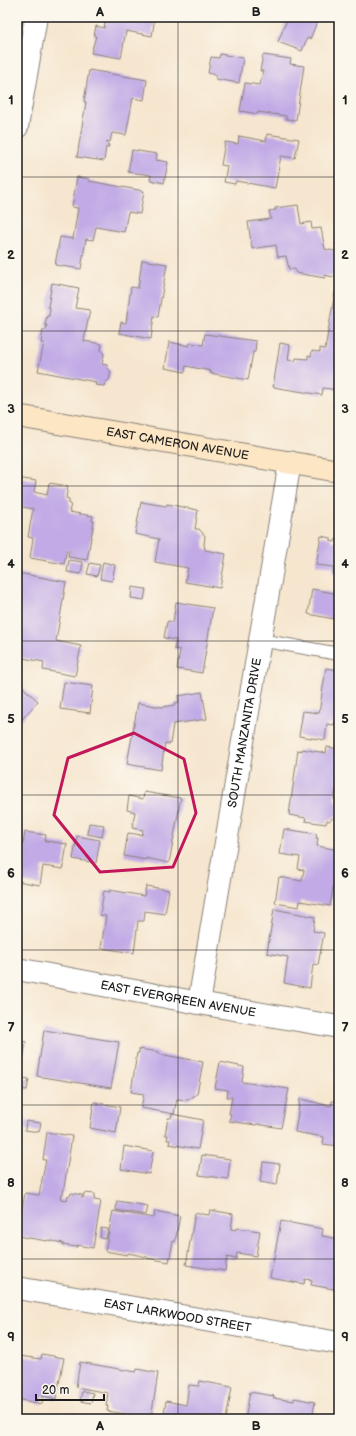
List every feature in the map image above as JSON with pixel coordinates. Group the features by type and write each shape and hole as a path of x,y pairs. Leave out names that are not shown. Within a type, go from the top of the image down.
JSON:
{"main road":[{"name":"EAST CAMERON AVENUE","path":"17,416 290,462 339,472"}],"street":[{"path":"17,127 36,17"},
{"name":"SOUTH MANZANITA DRIVE","path":"199,1003 290,462"},
{"name":"EAST EVERGREEN AVENUE","path":"17,969 339,1027"},
{"name":"EAST LARKWOOD STREET","path":"17,1288 339,1343"}],"lane":[{"path":"260,640 339,654"}],"highlighted area":[{"path":"134,733 184,759 196,813 173,867 100,872 54,815 68,758"}],"building":[{"path":"106,17 155,17 152,36 126,31 121,58 91,53 96,36 94,36 96,26 104,28"},
{"path":"288,17 319,17 310,39 307,38 302,51 278,42"},
{"path":"220,54 243,58 239,83 216,79 216,75 208,73 211,57 219,58"},
{"path":"263,55 291,59 290,64 304,66 296,120 286,119 286,116 240,111 245,83 260,85 263,71 260,71"},
{"path":"89,70 147,80 144,100 133,98 126,135 112,133 110,142 107,141 107,144 109,145 108,148 106,147 104,161 77,157 86,102 84,102"},
{"path":"267,134 299,139 295,158 281,156 275,188 236,181 235,184 224,182 227,166 221,165 225,142 238,144 239,136 266,141"},
{"path":"132,150 157,154 156,160 168,162 164,183 150,180 151,175 128,172"},
{"path":"77,177 89,179 89,181 144,191 140,214 128,212 124,232 96,227 93,240 86,239 81,269 55,265 60,237 73,239 78,208 72,207"},
{"path":"298,205 301,224 311,222 312,229 321,228 325,249 339,252 339,278 324,275 325,278 296,273 295,269 289,269 286,256 278,257 276,245 252,249 248,222 271,219 269,211 276,210 275,208"},
{"path":"142,260 167,264 158,317 154,316 151,339 119,333 121,322 126,323 131,287 138,288"},
{"path":"52,283 79,288 75,308 90,310 84,341 102,344 101,350 104,354 102,364 107,365 111,372 109,380 104,386 95,385 96,382 38,371 44,343 41,343 43,330 46,330 47,325 45,325 47,316 49,316 50,308 48,307"},
{"path":"335,292 339,293 338,390 323,388 322,395 273,387 280,343 290,345 288,360 295,361 296,358 308,359 308,355 311,356 312,351 320,352 320,348 325,349"},
{"path":"205,334 256,341 255,352 253,352 248,380 210,373 211,371 186,366 185,372 165,368 169,342 189,346 190,343 203,345"},
{"path":"17,478 36,481 34,492 47,495 49,483 68,486 66,498 69,499 69,504 71,504 69,512 93,516 92,521 94,521 87,560 68,557 69,550 67,549 64,564 30,558 33,538 28,537 33,509 17,506"},
{"path":"141,502 166,506 167,504 198,510 195,529 199,529 205,536 205,550 226,554 220,588 185,582 188,568 155,562 159,539 135,534"},
{"path":"321,536 331,538 331,541 335,542 336,539 339,540 339,574 333,573 334,567 316,565"},
{"path":"69,560 83,562 81,574 67,572"},
{"path":"103,562 115,565 112,581 100,579"},
{"path":"90,563 100,565 97,576 87,574"},
{"path":"18,573 66,582 56,641 81,646 75,676 43,670 44,662 17,657"},
{"path":"132,587 146,589 144,600 131,598"},
{"path":"312,589 339,594 339,620 308,614"},
{"path":"176,602 213,608 202,673 177,669 180,650 174,649 176,640 164,638 167,622 173,622"},
{"path":"326,668 339,670 339,724 327,724 325,740 299,736 303,711 319,713"},
{"path":"17,682 38,701 17,725"},
{"path":"64,682 93,686 90,713 60,709"},
{"path":"202,692 207,719 173,724 170,744 165,743 161,770 127,764 138,703 162,707 175,705 175,703 179,702 178,696"},
{"path":"327,747 339,749 339,773 334,799 339,806 337,815 329,821 327,820 326,824 305,821 306,818 289,815 298,750 302,751 302,749 326,753"},
{"path":"144,792 181,798 169,863 146,858 146,860 124,856 128,833 142,835 143,830 132,828 135,812 127,810 129,796 143,799"},
{"path":"89,823 104,825 102,837 87,834"},
{"path":"284,829 317,834 317,846 339,850 339,877 335,877 330,906 300,901 299,907 275,903 279,877 302,881 304,870 298,869 300,857 280,854"},
{"path":"25,832 46,835 45,841 67,844 63,869 43,866 40,885 17,881 17,842 23,843"},
{"path":"77,836 100,840 96,863 73,859"},
{"path":"146,886 169,890 165,914 145,911 144,921 138,921 134,953 101,948 106,916 100,915 104,891 110,892 110,890 144,896"},
{"path":"274,909 315,917 313,931 324,933 318,965 313,964 310,988 284,983 288,957 267,953"},
{"path":"44,1030 119,1042 111,1088 37,1076"},
{"path":"17,1040 26,1042 20,1078 29,1079 27,1090 17,1089"},
{"path":"139,1049 203,1062 197,1094 188,1100 177,1099 174,1114 141,1108 144,1094 131,1092 137,1053 139,1053"},
{"path":"220,1062 244,1067 242,1082 289,1089 281,1128 229,1121 232,1097 227,1097 228,1090 215,1088"},
{"path":"300,1099 331,1106 332,1101 339,1102 339,1146 323,1144 324,1137 295,1132"},
{"path":"94,1102 120,1107 116,1133 90,1128"},
{"path":"172,1114 203,1120 198,1149 169,1144 170,1140 167,1140 168,1135 165,1135 168,1118 171,1118"},
{"path":"26,1121 41,1123 39,1132 25,1130"},
{"path":"47,1132 72,1136 63,1194 61,1194 60,1199 67,1200 68,1195 70,1196 71,1193 82,1195 83,1198 84,1193 95,1194 94,1200 101,1201 93,1248 77,1245 77,1247 63,1245 63,1243 17,1236 25,1193 39,1195 46,1160 43,1160"},
{"path":"124,1146 153,1151 149,1174 121,1169"},
{"path":"202,1155 230,1159 228,1179 199,1175"},
{"path":"263,1162 280,1164 277,1185 260,1182"},
{"path":"117,1201 148,1206 146,1215 116,1210"},
{"path":"210,1210 233,1214 231,1229 236,1230 237,1228 260,1231 256,1256 237,1253 236,1259 227,1257 225,1271 186,1265 195,1213 209,1215"},
{"path":"113,1211 154,1218 155,1211 180,1216 169,1262 128,1253 127,1255 105,1251"},
{"path":"281,1221 323,1229 322,1236 339,1239 339,1290 311,1285 312,1280 305,1279 304,1284 270,1278"},
{"path":"101,1228 108,1229 106,1239 100,1238"},
{"path":"42,1354 64,1358 56,1399 43,1396 42,1404 17,1399 17,1368 19,1356 41,1359"},
{"path":"80,1362 136,1372 137,1369 158,1373 151,1418 125,1419 126,1414 107,1411 108,1406 106,1406 108,1393 76,1387"},
{"path":"200,1381 232,1387 226,1419 163,1419 166,1401 186,1405 189,1385 199,1386"},
{"path":"82,1391 93,1393 91,1403 80,1401"},
{"path":"250,1392 274,1396 273,1398 294,1401 294,1398 315,1402 312,1419 245,1419"}]}
